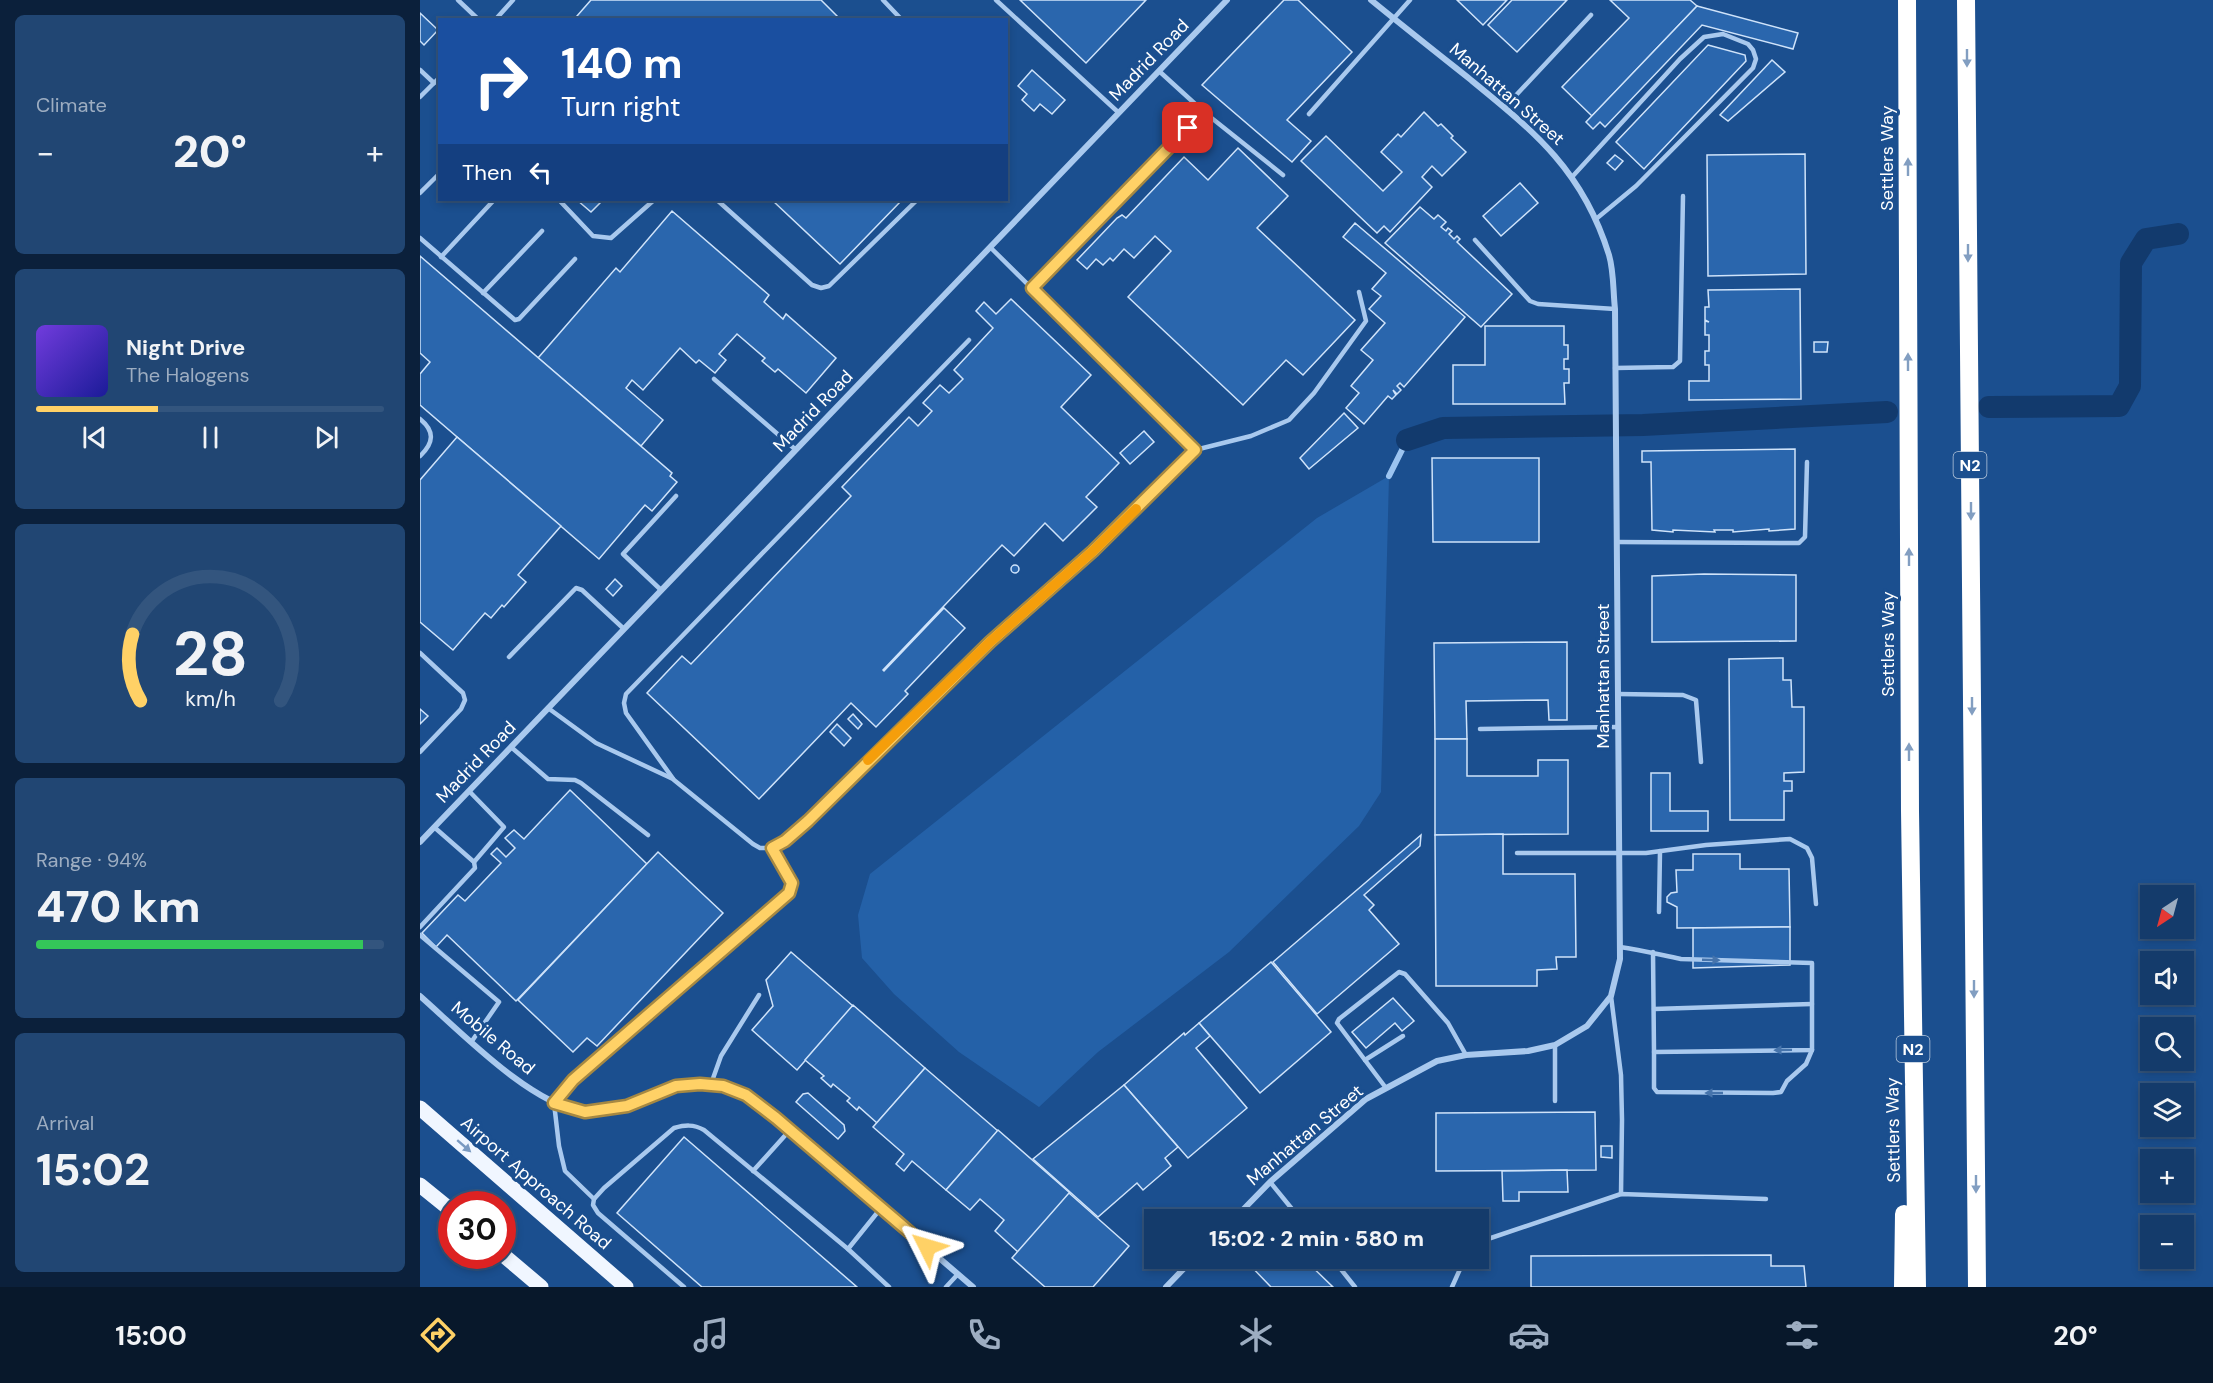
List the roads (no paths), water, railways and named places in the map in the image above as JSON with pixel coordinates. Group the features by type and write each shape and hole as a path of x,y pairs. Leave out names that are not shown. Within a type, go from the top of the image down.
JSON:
{"highway":[{"name":"Settlers Way","path":"1907,0 1910,811 1917,1287"},
{"name":"N2","path":"1966,0 1977,1287"},
{"path":"1903,1287 1910,811"}],"main road":[{"name":"Airport Approach Road","path":"420,1108 626,1287"},
{"path":"420,1185 438,1200"},
{"path":"516,1266 541,1287"}],"street":[{"name":"Madrid Road","path":"422,837 469,791 1227,0"},
{"name":"Manhattan Street","path":"1244,1209 1270,1182 1366,1099 1386,1088 1437,1061 1466,1055 1528,1051 1555,1045 1587,1026 1611,996 1620,959 1616,368 1615,309 1610,258 1596,219 1558,157 1504,107 1375,1"},
{"name":"Mobile Road","path":"420,996 512,1077 554,1103 585,1112 627,1106 676,1086 711,1084 746,1095 973,1287"},
{"path":"1166,1287 1183,1269"}],"lane":[{"path":"458,0 477,18"},
{"path":"497,18 513,0"},
{"path":"883,0 900,18"},
{"path":"996,0 1119,113"},
{"path":"1309,114 1410,0"},
{"path":"1504,107 1591,15"},
{"path":"1572,177 1680,59 1704,37 1723,34 1742,41 1753,50 1756,59 1753,68 1636,186 1596,219"},
{"path":"420,70 434,83"},
{"path":"1160,71 1204,111 1283,175"},
{"path":"420,97 438,79"},
{"path":"1032,288 1204,111"},
{"path":"420,194 438,175"},
{"path":"1616,368 1673,367 1680,361 1683,196"},
{"path":"441,257 493,201"},
{"path":"561,201 592,236 601,238 611,238 653,201"},
{"path":"718,201 812,285 821,288 829,286 916,201"},
{"path":"483,293 542,231"},
{"path":"420,238 515,320 519,319 575,259"},
{"path":"1475,240 1530,301 1538,304 1615,309"},
{"path":"991,248 1195,450"},
{"path":"548,708 596,743 674,780 753,844 760,848 772,848 785,841 808,821 990,642 1093,551 1195,450 1251,436 1288,420 1314,393 1366,321 1359,292"},
{"path":"674,780 626,713 624,703 626,694 969,340"},
{"path":"714,379 796,450"},
{"path":"420,418 428,426 431,436 426,450 420,456"},
{"path":"1617,542 1799,543 1806,537 1807,462"},
{"path":"661,590 623,554 676,496"},
{"path":"509,657 576,588 582,590 624,629"},
{"path":"420,653 463,693 465,700 461,709 420,752"},
{"path":"1618,694 1683,695 1696,700 1701,762"},
{"path":"1480,729 1618,727"},
{"path":"511,747 548,779 575,780 581,783 648,835"},
{"path":"469,791 504,827 474,862"},
{"path":"420,927 475,868 474,862 434,827"},
{"path":"1517,853 1619,854 1790,839 1807,848 1812,858 1816,904"},
{"path":"594,1199 565,1171 559,1146 554,1103 573,1080 789,893 792,883 772,848"},
{"path":"1659,912 1660,851"},
{"path":"420,935 499,1003 472,1041"},
{"path":"1620,947 1653,952 1682,959 1812,963 1812,1050 1802,1070 1787,1082 1781,1092 1657,1092 1654,1088 1653,952"},
{"path":"1386,1088 1338,1026 1337,1020 1399,972 1405,974 1440,1013 1455,1033 1466,1055"},
{"path":"711,1084 721,1056 759,995"},
{"path":"1611,996 1621,1086 1621,1194"},
{"path":"1654,1009 1812,1004"},
{"path":"1365,1060 1403,1036"},
{"path":"1555,1045 1555,1101"},
{"path":"1654,1052 1812,1050"},
{"path":"684,1287 598,1213 593,1205 594,1199 604,1188 674,1128 685,1125 697,1126 704,1130 889,1287"},
{"path":"753,1171 789,1130"},
{"path":"1270,1182 1292,1209"},
{"path":"1489,1239 1621,1194 1766,1199"},
{"path":"848,1250 881,1208"},
{"path":"1341,1269 1355,1287"},
{"path":"1452,1287 1460,1269"},
{"path":"946,1287 958,1274"}],"waterway":[{"path":"1989,407 2119,406 2130,386 2131,263 2146,239 2178,234"},
{"path":"1407,440 1443,428 1643,425 1887,412"},
{"path":"1389,476 1407,440"}]}
